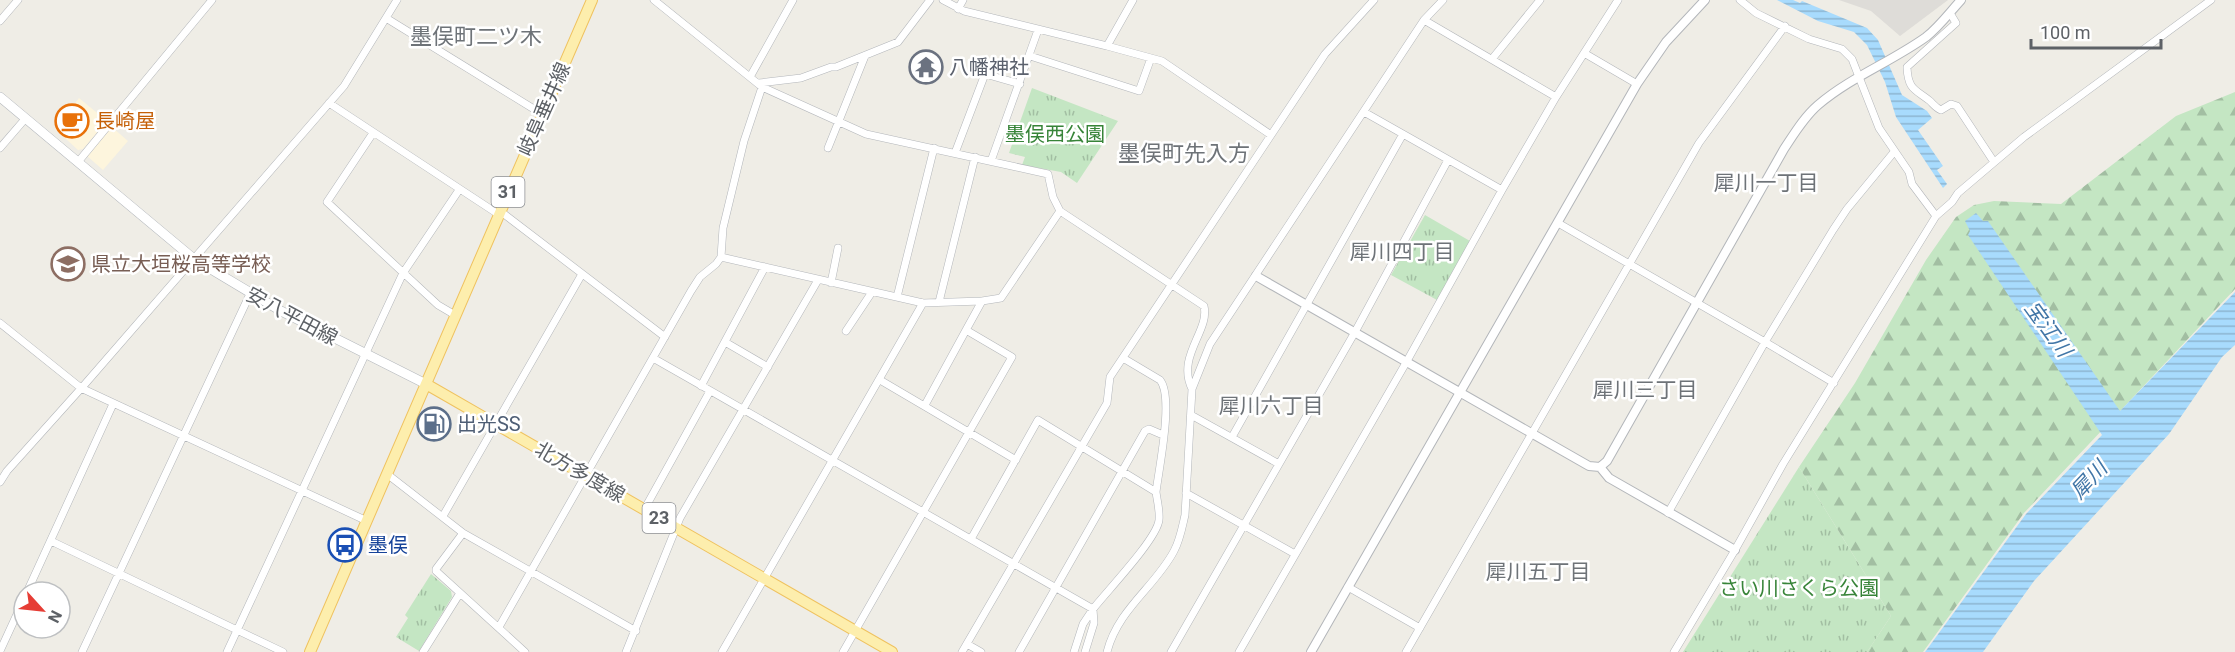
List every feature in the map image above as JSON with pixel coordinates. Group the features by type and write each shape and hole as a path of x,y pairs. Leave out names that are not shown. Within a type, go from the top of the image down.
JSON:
{"main road":[{"name":"岐阜垂井線","path":"426,384 592,0"},
{"name":"安八平田線","path":"0,97 194,259 250,294 365,355 426,384"},
{"name":"北方多度線","path":"426,384 892,652"},
{"path":"314,650 426,384"}],"street":[{"path":"0,21 18,0"},
{"path":"78,162 212,0"},
{"path":"0,482 7,471 344,86 398,0"},
{"path":"654,0 761,85 838,123 866,134 1048,174 1053,197 1060,212 1204,306 1205,310 1187,368 1191,388 1191,415 1186,493 1180,536 1173,553 1119,624 1107,652"},
{"path":"750,77 793,0"},
{"path":"761,85 801,78 836,68 898,42 930,0"},
{"path":"943,0 958,9 1162,61 1271,135"},
{"path":"958,9 963,0"},
{"path":"1107,46 1133,0"},
{"path":"962,652 1107,403 1110,377 1325,54 1374,0"},
{"path":"1191,388 1210,344 1424,20 1443,0"},
{"path":"1492,59 1540,0"},
{"path":"1239,652 1556,97 1618,0"},
{"path":"1311,652 1636,84 1666,42 1705,0"},
{"path":"1740,0 1756,13 1809,39 1842,50 1852,59 1862,74 1879,128 1909,172 1912,184 1936,216"},
{"path":"1600,467 1607,461 1784,149 1803,121 1816,106 1862,74 1929,35 1961,0"},
{"path":"1674,652 1783,464 1936,216 1952,202 1958,193 2024,137 2211,0"},
{"path":"1950,13 1956,23 1911,62 1907,67 1908,78 1915,92 1930,101 1937,109 1941,110 1954,103 1994,162"},
{"path":"386,18 542,114"},
{"path":"1424,20 1556,97"},
{"path":"1406,652 1699,143 1785,26"},
{"path":"991,161 1038,30"},
{"path":"1584,53 1636,84"},
{"path":"828,148 866,56"},
{"path":"1030,56 1138,91 1151,58"},
{"path":"955,153 985,74 1020,84"},
{"path":"498,627 700,277 721,257 723,228 744,141 761,85"},
{"path":"329,104 459,190 499,213 665,337"},
{"path":"1364,112 1502,190"},
{"path":"0,148 25,119"},
{"path":"373,132 327,202 438,305 455,315"},
{"path":"1232,437 1403,134"},
{"path":"897,297 933,148"},
{"path":"1668,513 1765,342 1847,209 1894,152"},
{"path":"939,302 975,157"},
{"path":"1171,652 1355,332 1448,160"},
{"path":"227,652 403,273 459,190"},
{"path":"721,257 923,303 982,301 1001,298 1060,212"},
{"path":"1558,223 1834,383"},
{"path":"831,283 838,248"},
{"path":"701,386 765,267"},
{"path":"443,516 582,274"},
{"path":"1256,276 1589,466 1600,467 1609,478 1735,550"},
{"path":"626,652 676,528 818,280"},
{"path":"846,331 872,292"},
{"path":"82,652 250,294"},
{"path":"925,405 982,301"},
{"path":"722,652 923,303"},
{"path":"0,323 81,388 367,521"},
{"path":"843,652 1012,357 966,330"},
{"path":"725,342 768,367"},
{"path":"653,358 1093,609"},
{"path":"1074,652 1083,624 1148,544 1160,519 1156,492 1167,411 1164,385 1160,380 1123,358"},
{"path":"880,380 1016,459"},
{"path":"644,510 710,391"},
{"path":"33,580 113,404"},
{"path":"1191,415 1279,464"},
{"path":"971,539 1038,420 1156,492"},
{"path":"1018,652 1145,431 1149,429 1163,435"},
{"path":"387,474 463,533 636,631"},
{"path":"1186,493 1295,554"},
{"path":"463,533 436,568 439,575 525,652"},
{"path":"51,541 283,652"},
{"path":"1348,587 1420,628"},
{"path":"423,652 460,593"},
{"path":"1085,652 1094,623 1093,609"},
{"path":"0,651 12,625"},
{"path":"967,644 981,652"}],"shaded area":[{"path":"1839,0 1948,0 1900,36 1871,11"},
{"path":"79,98 107,121 83,149 78,150 55,129"},
{"path":"112,127 128,141 103,170 87,156"}],"green space":[{"name":"墨俣西公園","path":"1032,88 1118,121 1077,183 1061,172 1022,165 1025,157 1009,153"},
{"path":"2235,92 2235,289 2024,513 1923,652 1867,652 1891,616 1799,467 1855,383 1926,260 1956,217 1974,205 1994,201 2061,204 2176,116"},
{"path":"1425,215 1470,241 1437,300 1391,275"},
{"name":"さい川さくら公園","path":"1799,467 1891,616 1867,652 1683,652"},
{"path":"431,574 451,591 452,597 419,651 396,637 408,618 405,615"}],"water":[{"path":"1777,0 1793,0 1800,3 1802,1 1867,28 1878,40 1902,95 1927,111 1932,118 1918,130 1943,166 1937,170 1947,184 1943,188 1896,117 1885,82 1867,45 1854,32 1818,21"},
{"path":"1976,213 1983,221 1988,221 2120,411 2235,292 2235,345 2222,357 2169,434 2034,581 1983,652 1925,652 2026,514 2102,435 1968,235 1970,231 1965,221"}],"place":[{"name":"八幡神社","path":"926,67"},
{"name":"長崎屋","path":"72,121"},
{"name":"県立大垣桜高等学校","path":"68,264"},
{"name":"出光SS","path":"434,424"},
{"name":"墨俣","path":"345,545"}],"district":[{"name":"墨俣町二ツ木","path":"476,36"},
{"name":"墨俣町先入方","path":"1184,153"},
{"name":"犀川一丁目","path":"1766,183"},
{"name":"犀川四丁目","path":"1402,252"},
{"name":"犀川三丁目","path":"1645,390"},
{"name":"犀川六丁目","path":"1271,406"},
{"name":"犀川五丁目","path":"1538,572"}],"water label":[{"name":"宝江川","path":"2048,329"},
{"name":"犀川","path":"2089,480"}]}
